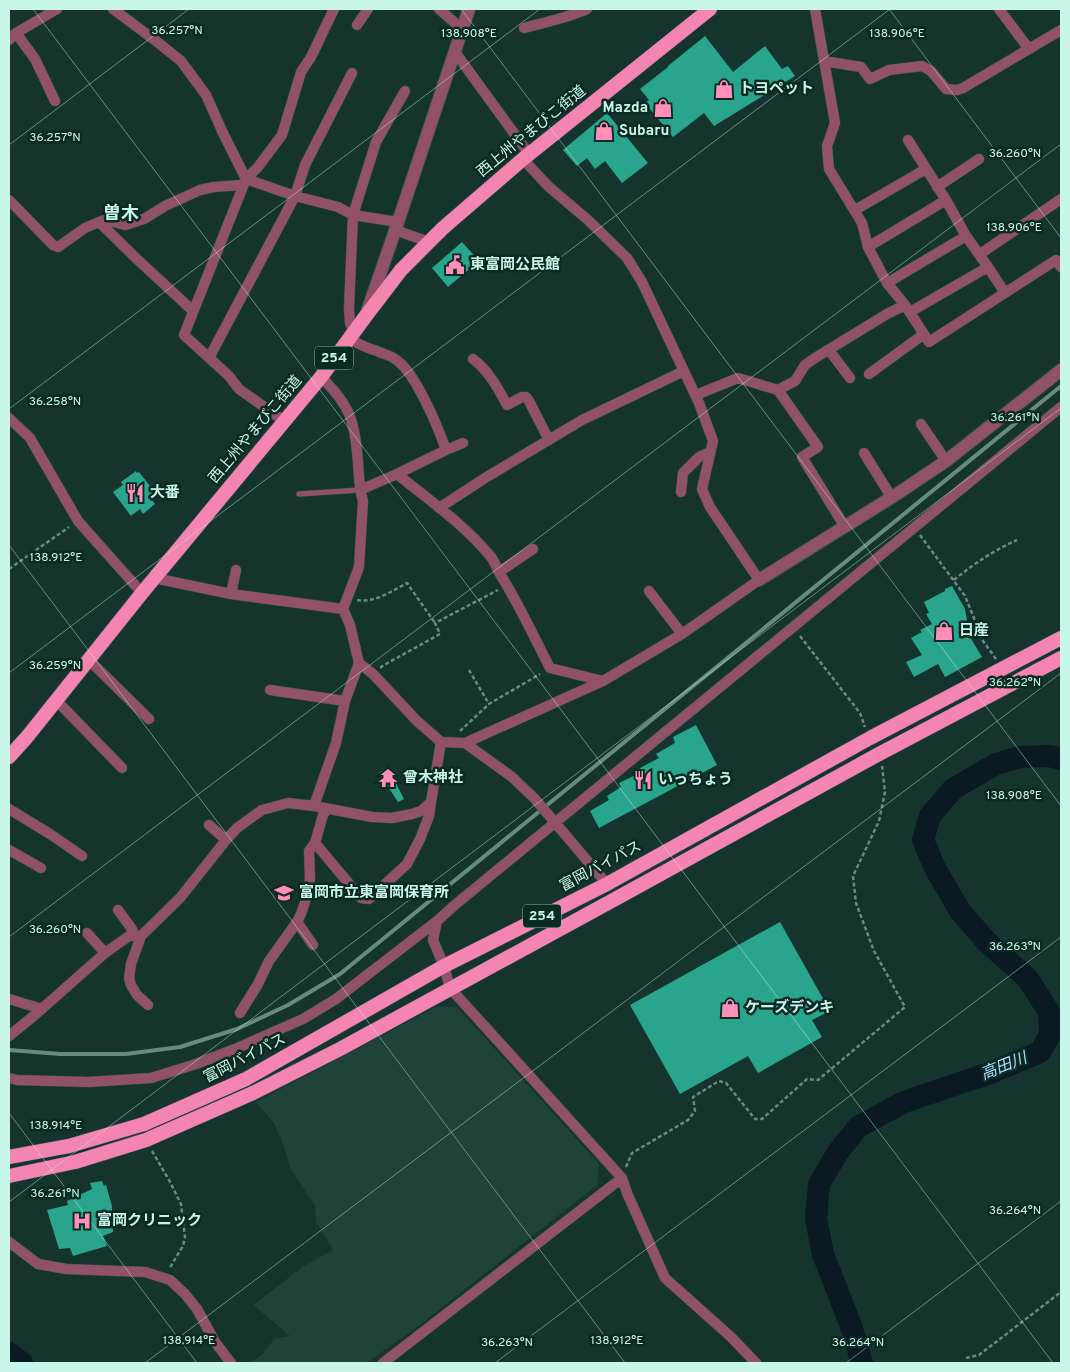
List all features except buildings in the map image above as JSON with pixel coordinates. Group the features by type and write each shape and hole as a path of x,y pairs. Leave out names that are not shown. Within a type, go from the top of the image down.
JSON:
{"highway":[{"name":"西上州やまびこ街道","path":"11,751 56,701 154,578 321,377 401,270 443,228 526,157 709,9"},
{"name":"富岡バイパス","path":"9,1156 69,1146 144,1124 246,1079 444,966 607,884 870,738 1061,638"},
{"name":"254","path":"9,1176 75,1162 146,1140 253,1093 340,1049 879,754 1061,658"}],"street":[{"path":"55,101 35,59 13,36 57,9"},
{"path":"113,9 156,40 180,61 206,95 246,180 295,196 338,206 353,215 397,226 429,242"},
{"path":"9,200 58,247 85,228 99,222 105,220 124,225 144,219 165,206 200,190 242,185 282,135 301,72 311,57 334,9"},
{"path":"357,25 368,9"},
{"path":"439,9 462,29"},
{"path":"365,317 469,9"},
{"path":"524,28 564,16 572,16 587,9"},
{"path":"815,9 835,123 827,146 829,169 862,223 868,247 887,283 908,308 929,342 1056,260 1061,268"},
{"path":"999,9 1029,50"},
{"path":"824,61 861,67 870,80 889,70 922,66 931,71 946,89 956,90 963,88 1061,30"},
{"path":"455,52 526,157 548,186 588,220 626,258 642,282 696,395 712,441 702,489 710,507 759,580"},
{"path":"210,358 295,196 305,165 352,73"},
{"path":"405,91 376,142 353,215 350,323 352,335 360,345 394,358 402,364 413,378 441,434 446,450"},
{"path":"908,140 966,236 1005,293"},
{"path":"938,187 979,159"},
{"path":"854,210 926,169"},
{"path":"246,180 184,335 230,376 239,389 284,421"},
{"path":"980,254 1061,198"},
{"path":"868,247 946,200"},
{"path":"99,222 193,311"},
{"path":"887,283 966,236"},
{"path":"778,390 795,380 805,365 862,329 988,267"},
{"path":"869,374 924,334"},
{"path":"829,350 850,378"},
{"path":"473,359 481,365 500,391 507,405 522,397 526,397 549,440"},
{"path":"359,663 373,674 417,721 441,742 460,743 603,682 682,634 759,580 892,498 946,461 1061,370"},
{"path":"439,508 582,420 684,371"},
{"path":"314,806 336,743 345,701 359,663 350,625 343,609 359,567 363,501 360,490 356,439 349,412 337,393 321,377"},
{"path":"696,395 738,378 778,390 818,446 802,457 845,526"},
{"path":"9,1078 18,1080 71,1081 151,1078 235,1050 303,1020 336,1000 437,921 554,821 794,628 1061,407"},
{"path":"9,418 30,438 78,520 142,593"},
{"path":"921,424 946,461"},
{"path":"360,490 463,443"},
{"path":"681,492 683,473 699,457 710,452"},
{"path":"864,453 892,498"},
{"path":"397,474 479,543 493,560 508,585 550,668 603,682"},
{"path":"499,572 532,549"},
{"path":"231,594 236,570"},
{"path":"154,578 231,594 343,609"},
{"path":"650,591 682,634"},
{"path":"89,660 149,719"},
{"path":"270,690 345,701"},
{"path":"56,701 122,768"},
{"path":"314,843 361,898 369,899 407,864 420,839 429,816 441,742"},
{"path":"460,743 512,777 535,799 607,884"},
{"path":"148,1005 137,995 131,985 131,964 137,936 180,898 237,828 262,810 288,803 372,817 392,818 421,811 431,802"},
{"path":"9,809 82,856"},
{"path":"240,1013 258,984 269,961 297,922 305,902 310,879 309,851 327,809"},
{"path":"209,825 226,840"},
{"path":"9,850 41,868"},
{"path":"118,910 137,936"},
{"path":"437,921 433,940 444,966 450,988 622,1178 665,1278 731,1337 756,1363"},
{"path":"297,922 312,945"},
{"path":"88,933 106,953"},
{"path":"9,1036 106,953 129,936 137,936"},
{"path":"9,998 42,1009"},
{"path":"384,1363 622,1178"},
{"path":"9,1242 38,1264 66,1269 145,1272 170,1280 197,1309 216,1342 231,1363"}],"lane":[{"path":"299,494 360,490"}],"path":[{"path":"9,569 78,520"},
{"path":"914,528 965,596 978,634 1003,668"},
{"path":"954,580 1006,545 1017,540"},
{"path":"348,597 362,601 376,599 408,583 435,623 440,634 384,665 373,674"},
{"path":"435,623 508,585"},
{"path":"794,628 860,713 870,738"},
{"path":"460,743 457,734 489,704 550,668"},
{"path":"469,670 489,704"},
{"path":"622,1178 632,1153 688,1120 695,1111 693,1097 719,1081 726,1083 755,1120 762,1119 807,1079 818,1080 905,1007 874,952 856,903 853,876 879,821 885,792 879,754"},
{"path":"146,1140 181,1204 185,1237 183,1246 170,1267 170,1280"},
{"path":"966,1358 979,1355 1061,1292"}],"shaded area":[{"path":"438,1006 457,1007 599,1164 597,1185 412,1331 366,1363 250,1363 263,1354 274,1339 290,1336 253,1305 304,1266 333,1250 316,1222 315,1206 290,1168 284,1146 274,1123 256,1102"}],"waterway":[{"name":"高田川","path":"862,1363 851,1326 823,1254 816,1219 819,1184 838,1152 858,1127 904,1102 990,1073 1040,1052 1050,1035 1049,1012 1028,979 986,941 960,911 936,870 923,840 930,816 953,789 996,764 1020,757 1049,756 1061,759"},
{"name":"高田川","path":"9,1353 22,1363"}],"railway":[{"path":"9,1050 60,1054 126,1054 180,1047 237,1029 288,1005 340,974 1061,386"}],"place":[{"name":"トヨペット","path":"724,89"},
{"name":"Mazda","path":"663,108"},
{"name":"Subaru","path":"604,131"},
{"name":"東富岡公民館","path":"455,265"},
{"name":"大番","path":"135,493"},
{"name":"日産","path":"944,631"},
{"name":"曾木神社","path":"388,778"},
{"name":"いっちょう","path":"643,780"},
{"name":"富岡市立東富岡保育所","path":"284,893"},
{"name":"ケーズデンキ","path":"730,1008"},
{"name":"富岡クリニック","path":"82,1221"}],"district":[{"name":"曽木","path":"121,214"}]}
